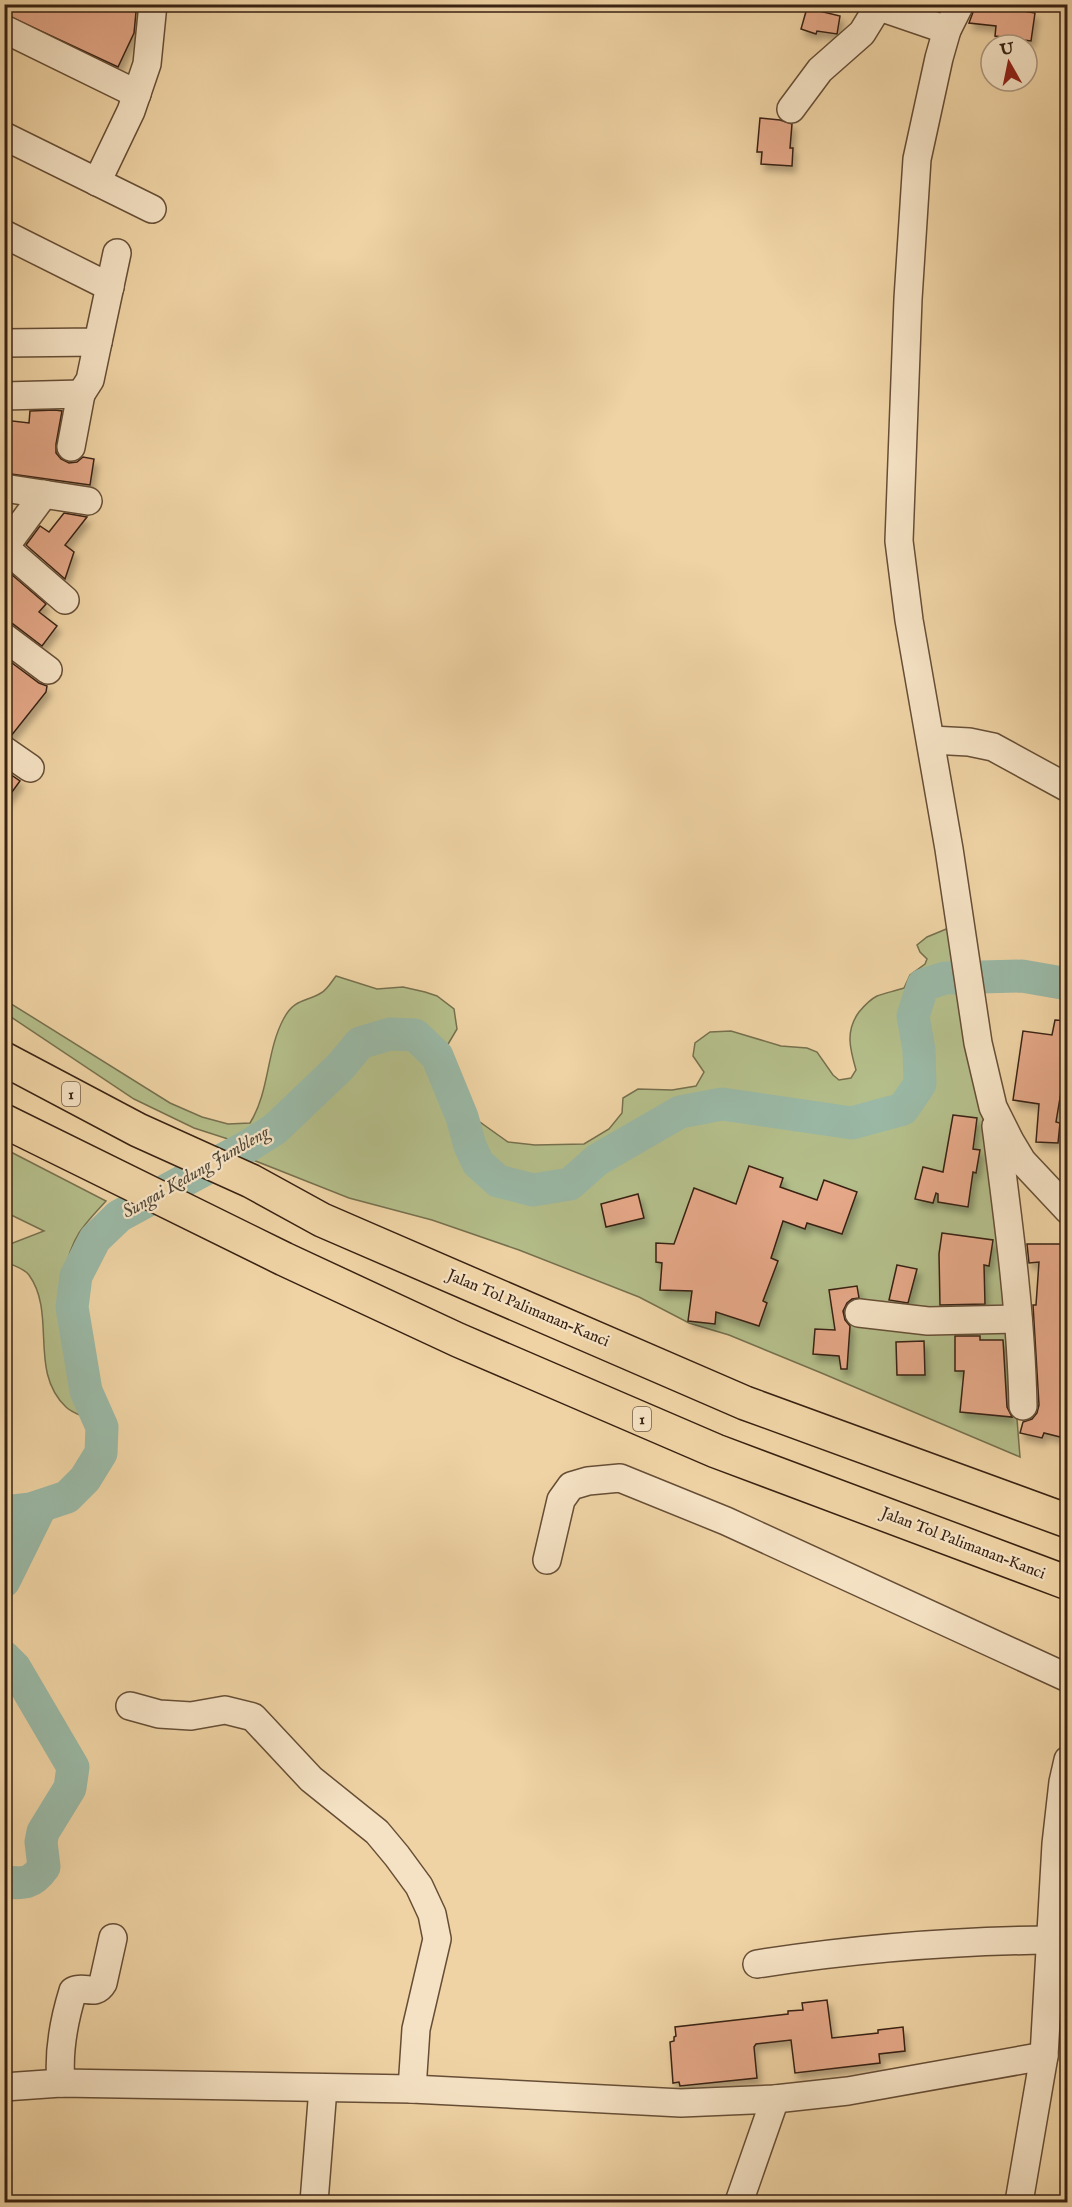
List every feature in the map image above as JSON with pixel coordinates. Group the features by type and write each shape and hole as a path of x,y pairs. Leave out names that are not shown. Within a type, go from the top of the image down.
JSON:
{"highway":[{"name":"Jalan Tol Palimanan–Kanci","path":"4,1059 138,1130 250,1181 322,1220 745,1403 1068,1521"},
{"name":"Jalan Tol Palimanan–Kanci","path":"4,1121 284,1259 458,1340 717,1451 1068,1583"}],"street":[{"path":"960,4 947,30 939,58 917,159 907,311 899,541 909,620 949,849 978,1043 993,1107 1010,1233 1023,1406"},
{"path":"791,109 820,70 862,33 874,6 947,30"},
{"path":"97,182 131,111 147,64 147,7"},
{"path":"4,29 137,94"},
{"path":"4,136 152,209"},
{"path":"4,234 110,287"},
{"path":"70,447 81,394 90,380 117,253"},
{"path":"4,326 38,342"},
{"path":"4,343 98,342"},
{"path":"4,396 81,394"},
{"path":"4,488 88,501"},
{"path":"45,494 5,548 65,600"},
{"path":"4,637 48,670"},
{"path":"931,740 969,742 993,747 1068,788"},
{"path":"4,750 30,768"},
{"path":"993,1107 1022,1161 1062,1196"},
{"path":"859,1313 928,1322 1018,1319"},
{"path":"547,1560 561,1500 571,1486 588,1481 620,1478 726,1521 1068,1678"},
{"path":"130,1706 159,1714 191,1716 225,1710 253,1717 311,1779 377,1832 419,1886 432,1914 437,1939 416,2029 412,2089"},
{"path":"1019,2202 1044,2055 1050,1940 1060,1902 1056,1845 1063,1782 1068,1761"},
{"path":"61,2083 60,2048 73,1991 77,1989 94,1992 99,1989 103,1983 113,1938"},
{"path":"757,1964 827,1953 971,1941 1050,1940"},
{"path":"4,2087 61,2083 412,2089 681,2103 775,2099 848,2091 1044,2055"},
{"path":"314,2202 323,2088"},
{"path":"739,2202 775,2099"}],"green space":[{"path":"956,925 953,966 917,979 904,1015 911,1051 911,1082 898,1102 851,1115 722,1096 677,1104 593,1153 566,1176 534,1182 502,1173 485,1159 477,1144 470,1115 508,1142 535,1145 584,1144 609,1129 622,1113 623,1098 638,1089 672,1090 696,1086 704,1072 693,1056 695,1043 710,1032 731,1031 781,1046 807,1048 817,1052 839,1080 851,1078 856,1070 850,1033 859,1012 877,996 904,988 910,975 925,964 927,959 917,945 927,937"},
{"path":"336,976 377,989 403,987 437,996 454,1009 457,1029 444,1051 418,1027 389,1026 356,1036 335,1060 270,1122 244,1139 231,1140 194,1128 134,1099 5,1013 5,1000 170,1103 202,1117 228,1124 250,1123 261,1098 274,1044 284,1018 292,1007 323,992"},
{"path":"946,985 957,988 996,1155 1020,1457 729,1335 689,1323 639,1297 519,1250 432,1220 349,1198 248,1158 280,1135 347,1071 365,1050 391,1043 411,1043 430,1060 454,1120 462,1149 472,1169 494,1188 533,1199 573,1192 602,1166 683,1119 722,1112 853,1131 908,1116 928,1087 927,1049 921,1016 930,992"},
{"path":"5,1149 106,1201 79,1233 70,1253 64,1276 64,1325 67,1350 86,1418 68,1409 55,1393 48,1377 45,1360 43,1324 37,1290 27,1272 5,1261 5,1246 44,1231 5,1212"}],"building":[{"path":"4,4 121,4 136,12 134,33 118,67 4,14"},
{"path":"976,4 1018,4 1017,10 1035,13 1032,33 995,33 996,26 969,23"},
{"path":"807,8 840,16 837,34 817,31 816,34 801,29"},
{"path":"760,118 792,124 790,148 793,148 792,166 761,164 762,152 757,152"},
{"path":"30,411 62,411 56,453 69,463 77,462 83,457 94,459 90,485 4,473 4,420 29,423"},
{"path":"64,513 87,517 65,545 74,552 65,579 26,545 40,526 49,532"},
{"path":"4,568 46,604 39,612 57,626 42,646 13,624 4,621"},
{"path":"4,657 39,683 47,686 46,692 11,736 4,734"},
{"path":"4,770 20,781 4,803"},
{"path":"1055,1020 1068,1021 1068,1080 1063,1080 1056,1122 1060,1123 1058,1143 1036,1142 1039,1104 1013,1100 1023,1031 1052,1035"},
{"path":"953,1115 977,1118 973,1149 980,1150 976,1173 973,1172 968,1207 938,1202 936,1193 933,1203 915,1199 923,1167 943,1172"},
{"path":"749,1166 783,1178 780,1187 817,1200 824,1180 857,1192 842,1234 807,1223 805,1229 783,1221 771,1258 778,1261 763,1301 767,1303 759,1326 716,1312 715,1324 688,1321 692,1291 660,1290 662,1263 656,1262 656,1243 674,1244 694,1188 736,1204"},
{"path":"638,1194 644,1218 606,1227 601,1204"},
{"path":"942,1233 993,1240 989,1266 984,1265 985,1304 940,1305 939,1254"},
{"path":"1027,1244 1068,1244 1068,1439 1044,1433 1042,1438 1020,1433 1023,1422 1032,1419 1039,1405 1033,1305 1036,1305 1039,1262 1029,1263"},
{"path":"897,1265 917,1269 908,1303 889,1300"},
{"path":"857,1286 859,1298 847,1303 843,1311 845,1320 850,1326 847,1369 841,1369 839,1356 813,1354 815,1329 835,1330 829,1290"},
{"path":"955,1336 980,1336 980,1340 1003,1340 1007,1407 1012,1417 960,1412 964,1371 955,1371"},
{"path":"924,1341 925,1375 897,1375 896,1342"},
{"path":"827,2000 832,2038 878,2033 878,2030 903,2027 905,2051 879,2054 880,2063 795,2073 791,2040 756,2044 754,2047 757,2078 680,2086 679,2082 673,2083 670,2042 674,2041 676,2036 675,2027 788,2014 788,2011 803,2010 802,2003"}],"waterway":[{"name":"Sungai Kedung Jumbleng","path":"4,1512 31,1509 67,1497 85,1479 101,1453 102,1427 86,1391 72,1307 76,1276 95,1239 119,1216 275,1129 341,1066 360,1043 390,1034 415,1035 437,1056 478,1163 498,1181 533,1190 570,1184 597,1160 680,1112 722,1104 852,1123 903,1109 920,1084 919,1050 913,1016 923,985 945,978 1022,976 1068,984"},
{"path":"4,1581 41,1506"},
{"path":"4,1657 15,1668 73,1767 70,1788 43,1832 41,1842 44,1867 36,1877 27,1882 4,1882"}]}
